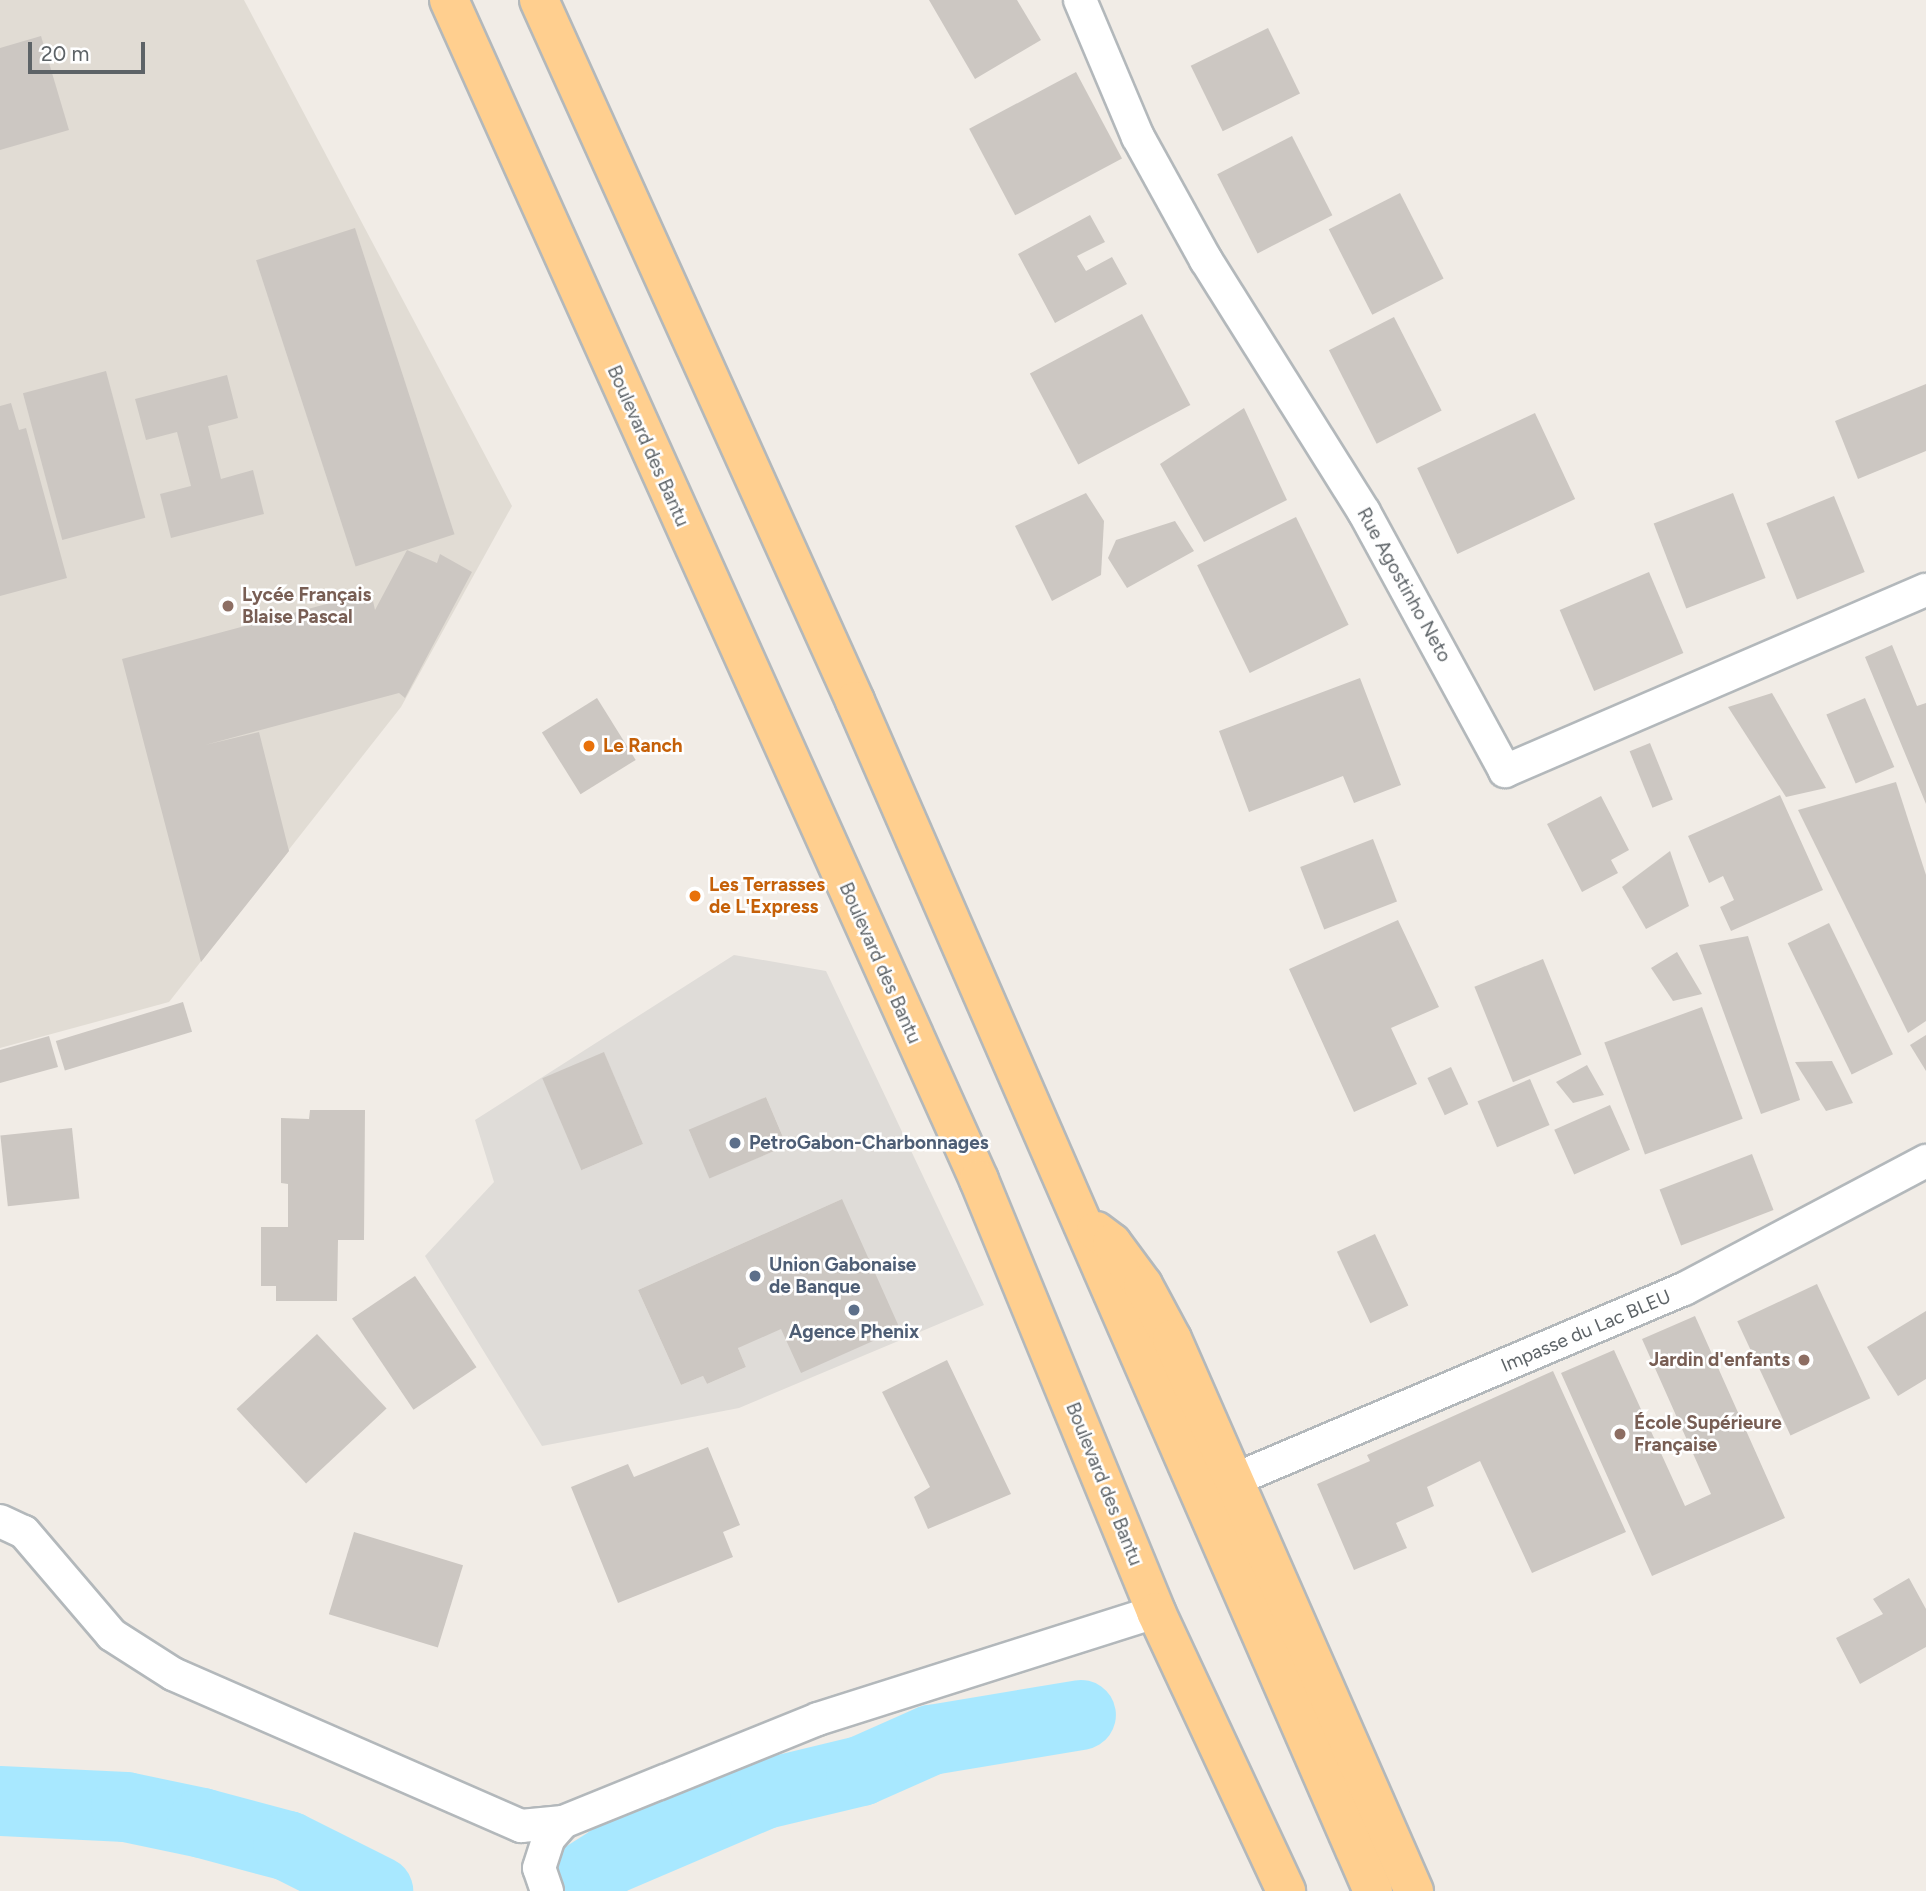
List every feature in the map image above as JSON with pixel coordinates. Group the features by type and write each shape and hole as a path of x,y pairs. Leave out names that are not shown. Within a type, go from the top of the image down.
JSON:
{"highway":[{"name":"Boulevard des Bantu","path":"449,0 979,1180 1156,1612 1286,1891"},
{"path":"539,0 655,250 1373,1891"},
{"path":"1081,1220 1112,1243 1143,1285 1236,1479 1414,1891"}],"street":[{"name":"Rue Agostinho Neto","path":"1080,0 1138,137 1200,249 1364,512 1505,771 1926,590"},
{"name":"Impasse du Lac BLEU","path":"1236,1479 1684,1289 1926,1161"},
{"path":"0,1521 24,1532 112,1634 173,1674 521,1826 564,1822 818,1719 1156,1612"},
{"path":"547,1891 539,1868 549,1839 564,1822"}],"shaded area":[{"name":"Lycée Français Blaise Pascal","path":"0,0 244,0 512,506 401,707 169,1002 0,1048"},
{"path":"734,955 826,971 984,1305 739,1408 542,1446 425,1256 494,1182 475,1120","holes":["604,1053 643,1144 582,1170","766,1097 787,1146 710,1177 689,1131","842,1199 738,1348 746,1367 707,1384 703,1376 681,1385 638,1290"]}],"building":[{"path":"929,0 1017,0 1041,40 975,79"},
{"path":"1268,28 1300,94 1223,131 1191,66"},
{"path":"41,36 69,130 0,150 0,48"},
{"path":"1076,72 1122,159 1015,215 969,129"},
{"path":"1292,136 1332,215 1258,253 1217,174"},
{"path":"1400,193 1444,279 1372,315 1329,229"},
{"path":"1090,215 1105,242 1077,256 1086,271 1112,257 1127,284 1055,323 1018,254"},
{"path":"355,228 455,534 356,566 256,260"},
{"path":"1142,314 1190,405 1078,465 1030,374"},
{"path":"1394,317 1442,411 1377,444 1329,350"},
{"path":"106,371 145,518 62,540 23,393"},
{"path":"227,375 238,418 208,426 221,479 253,470 264,514 171,538 160,494 191,486 177,432 146,440 135,399"},
{"path":"1926,384 1926,451 1858,479 1835,421"},
{"path":"11,403 19,430 26,428 67,578 0,596 0,406"},
{"path":"1244,408 1287,500 1204,542 1160,464"},
{"path":"1535,413 1575,499 1457,554 1417,468"},
{"path":"1086,493 1104,521 1101,575 1052,601 1015,526"},
{"path":"1733,493 1766,578 1686,608 1654,523"},
{"path":"1834,496 1865,572 1797,599 1766,523"},
{"path":"1296,517 1349,625 1250,673 1197,565"},
{"path":"1175,521 1194,551 1127,588 1108,558 1116,540"},
{"path":"407,550 437,563 440,554 472,572 405,698 399,693 205,745 259,732 289,851 201,962 122,659 371,592 375,610"},
{"path":"1649,572 1683,653 1594,691 1560,610"},
{"path":"1892,645 1917,706 1926,703 1926,804 1865,657"},
{"path":"1360,678 1401,785 1354,803 1343,776 1249,812 1219,731"},
{"path":"1772,693 1826,788 1786,797 1728,707"},
{"name":"Le Ranch","path":"597,698 636,760 581,794 542,732"},
{"path":"1865,698 1894,767 1856,783 1826,714"},
{"path":"1650,743 1673,800 1652,808 1630,751"},
{"path":"1896,782 1926,875 1926,1021 1908,1033 1798,810"},
{"path":"1780,795 1823,890 1731,931 1720,907 1734,900 1723,876 1709,883 1688,836"},
{"path":"1601,796 1629,850 1611,860 1618,873 1582,892 1547,824"},
{"path":"1373,839 1397,902 1324,930 1300,867"},
{"path":"1670,851 1689,906 1646,929 1622,887"},
{"path":"1398,920 1439,1007 1391,1028 1417,1084 1354,1112 1289,969"},
{"path":"1829,923 1893,1054 1852,1074 1788,943"},
{"path":"1748,936 1800,1100 1761,1114 1699,945"},
{"path":"1677,952 1702,994 1673,1001 1651,968"},
{"path":"1543,959 1582,1054 1513,1082 1474,987"},
{"path":"183,1002 192,1032 65,1071 56,1041"},
{"path":"1702,1007 1743,1119 1645,1154 1604,1043"},
{"path":"1926,1035 1926,1071 1910,1045"},
{"path":"49,1036 58,1067 0,1083 0,1050"},
{"path":"604,1052 643,1144 581,1170 542,1078"},
{"path":"1832,1061 1853,1103 1826,1111 1795,1062"},
{"path":"1587,1065 1604,1095 1573,1103 1556,1082"},
{"path":"1451,1067 1468,1104 1445,1115 1427,1078"},
{"path":"1530,1079 1550,1125 1497,1147 1478,1101"},
{"path":"766,1097 787,1146 709,1179 689,1130"},
{"path":"1610,1105 1630,1150 1574,1175 1554,1130"},
{"path":"310,1110 365,1110 364,1240 338,1240 337,1301 276,1301 276,1286 261,1286 261,1227 288,1227 288,1184 281,1183 281,1118 309,1119"},
{"path":"72,1128 79,1199 8,1206 0,1136"},
{"path":"1752,1154 1774,1210 1681,1245 1660,1189"},
{"path":"842,1199 900,1329 801,1373 781,1329 738,1348 746,1367 707,1384 703,1376 681,1385 638,1290"},
{"path":"1375,1234 1408,1306 1370,1323 1337,1252"},
{"path":"415,1276 477,1367 414,1410 352,1318"},
{"name":"Jardin d'enfants","path":"1817,1284 1870,1398 1790,1435 1737,1321"},
{"path":"1926,1311 1926,1379 1898,1396 1867,1347"},
{"name":"École Supérieure Française","path":"1695,1316 1785,1518 1652,1576 1561,1373 1614,1350 1685,1506 1711,1494 1642,1339"},
{"path":"317,1334 387,1409 306,1484 237,1409"},
{"path":"947,1360 1011,1494 928,1529 914,1497 930,1487 882,1392"},
{"path":"1553,1371 1626,1532 1532,1573 1480,1461 1427,1487 1434,1506 1396,1523 1407,1548 1354,1570 1317,1484 1370,1461 1367,1455"},
{"path":"708,1447 740,1525 723,1532 733,1557 618,1603 571,1487 628,1464 634,1477"},
{"path":"354,1532 463,1565 438,1648 329,1614"},
{"path":"1909,1578 1926,1609 1926,1647 1860,1684 1836,1638 1883,1614 1873,1599"}],"waterway":[{"path":"569,1886 610,1860 765,1794 861,1771 931,1740 1081,1715"},
{"path":"0,1801 126,1807 202,1823 288,1846 378,1891"}],"place":[{"name":"Lycée Français Blaise Pascal","path":"228,606"},
{"name":"Le Ranch","path":"589,746"},
{"name":"Les Terrasses de L'Express","path":"695,896"},
{"name":"PetroGabon-Charbonnages","path":"735,1143"},
{"name":"Union Gabonaise de Banque","path":"755,1276"},
{"name":"Agence Phenix","path":"854,1310"},
{"name":"Jardin d'enfants","path":"1804,1360"},
{"name":"École Supérieure Française","path":"1620,1434"}]}
